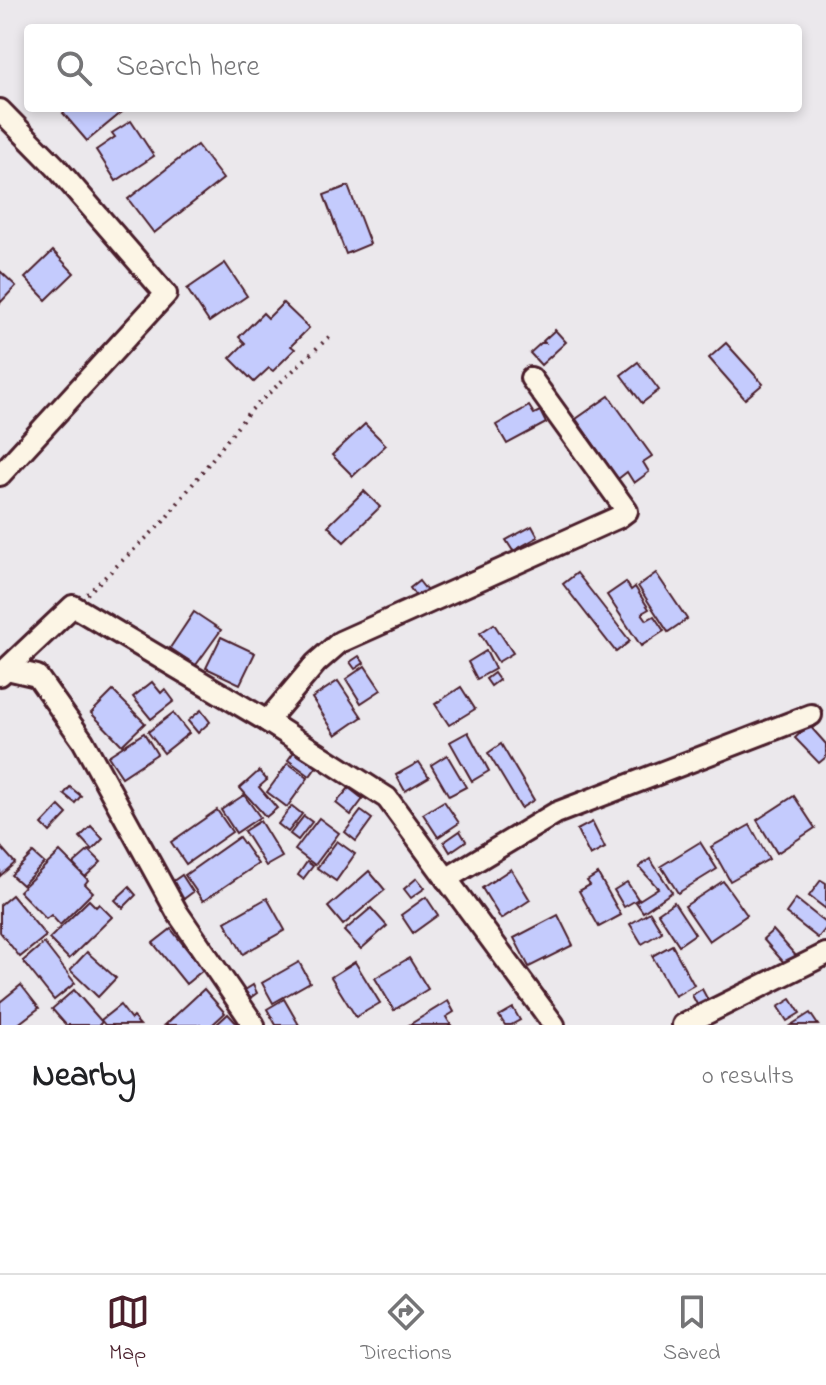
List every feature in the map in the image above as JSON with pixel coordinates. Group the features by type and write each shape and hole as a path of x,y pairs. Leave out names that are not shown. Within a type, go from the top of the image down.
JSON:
{"street":[{"path":"0,475 166,294 56,167 1,115"},
{"path":"267,721 316,663 340,642 627,511 531,378"},
{"path":"3,672 73,606 267,721 387,798 554,1025"},
{"path":"3,672 37,676 83,741 177,912 254,1025"},
{"path":"446,879 556,813 811,715"},
{"path":"683,1025 826,954"}],"path":[{"path":"73,606 163,522 249,412 333,333"}],"building":[{"path":"64,112 122,112 87,141"},
{"path":"131,121 154,156 116,181 96,150 115,137 112,133"},
{"path":"197,145 223,179 154,233 128,199"},
{"path":"348,186 370,244 346,254 324,195"},
{"path":"53,251 74,273 46,300 25,278"},
{"path":"225,263 247,296 209,322 187,289"},
{"path":"0,271 16,286 0,303"},
{"path":"283,303 309,328 291,346 295,349 273,371 269,368 254,382 230,358 245,343 239,337 263,313 268,318"},
{"path":"555,330 566,342 541,365 530,353 545,343 543,341"},
{"path":"726,343 763,384 745,399 709,358"},
{"path":"638,362 659,390 642,403 621,375"},
{"path":"609,396 652,456 643,462 649,472 634,483 627,472 618,479 576,419"},
{"path":"529,406 534,414 540,411 546,423 507,444 496,425"},
{"path":"365,424 386,445 353,476 332,455"},
{"path":"364,491 380,507 344,542 328,526"},
{"path":"532,526 538,537 513,551 506,540"},
{"path":"577,573 630,641 616,652 563,584"},
{"path":"656,573 687,619 668,632 638,586"},
{"path":"419,581 430,595 420,602 410,588"},
{"path":"626,582 631,590 635,587 649,609 642,613 647,620 654,616 664,631 641,646 607,595"},
{"path":"194,612 221,630 196,665 170,648"},
{"path":"494,624 513,653 498,662 480,633"},
{"path":"221,637 255,653 240,684 206,668"},
{"path":"486,651 495,669 477,679 468,662"},
{"path":"359,656 364,663 355,669 350,662"},
{"path":"365,666 381,690 361,703 346,679"},
{"path":"494,673 499,680 491,686 486,679"},
{"path":"338,681 362,717 336,735 312,698"},
{"path":"152,682 161,693 165,689 174,701 151,719 133,697"},
{"path":"461,687 475,709 449,725 435,704"},
{"path":"113,691 145,723 122,745 91,713"},
{"path":"201,710 210,722 198,733 188,721"},
{"path":"173,713 189,733 164,753 148,732"},
{"path":"809,725 826,744 826,757 819,763 795,738"},
{"path":"468,732 489,771 472,781 450,742"},
{"path":"144,733 157,754 122,777 108,756"},
{"path":"501,744 534,800 521,808 488,753"},
{"path":"298,746 320,762 310,776 288,760"},
{"path":"447,755 466,787 449,796 431,765"},
{"path":"419,762 429,777 405,791 396,775"},
{"path":"288,763 308,778 287,807 267,792"},
{"path":"259,771 267,780 259,787 277,808 266,817 240,788"},
{"path":"70,787 81,796 75,803 64,794"},
{"path":"349,788 363,799 351,815 336,803"},
{"path":"244,795 260,817 236,833 221,810"},
{"path":"794,796 815,828 777,853 757,820"},
{"path":"444,801 459,823 438,837 423,814"},
{"path":"59,806 67,814 50,832 42,824"},
{"path":"292,806 302,814 288,832 278,824"},
{"path":"217,810 232,832 186,864 171,842"},
{"path":"361,811 372,819 356,841 345,832"},
{"path":"304,816 312,822 298,840 290,834"},
{"path":"319,818 339,833 315,865 295,850"},
{"path":"260,821 282,857 266,866 244,831"},
{"path":"592,822 605,848 590,856 577,830"},
{"path":"750,825 769,859 730,881 711,847"},
{"path":"91,826 103,839 92,850 80,837"},
{"path":"460,831 466,841 450,852 444,842"},
{"path":"239,837 258,864 203,901 185,875"},
{"path":"337,841 355,854 336,881 317,868"},
{"path":"700,842 717,869 678,893 661,866"},
{"path":"0,846 15,863 0,876"},
{"path":"89,850 101,862 85,877 73,864"},
{"path":"60,852 88,880 85,884 93,892 60,925 51,915 46,919 19,891"},
{"path":"33,853 44,863 22,885 11,875"},
{"path":"650,859 672,892 643,912 636,902 658,888 639,867"},
{"path":"307,862 313,866 303,879 298,875"},
{"path":"511,869 530,900 501,919 482,888"},
{"path":"369,871 385,890 343,925 328,907"},
{"path":"598,874 621,915 599,927 579,891 590,885 587,881"},
{"path":"182,875 193,892 181,901 169,884"},
{"path":"417,878 425,888 411,898 404,889"},
{"path":"821,880 826,883 826,909 809,896"},
{"path":"723,881 747,915 709,941 685,906"},
{"path":"627,882 638,899 624,907 614,890"},
{"path":"129,887 136,895 123,908 115,900"},
{"path":"12,895 46,936 20,957 0,932 0,905"},
{"path":"426,897 438,915 413,933 401,915"},
{"path":"267,898 285,930 243,954 225,922"},
{"path":"796,899 826,923 818,938 786,913"},
{"path":"89,900 96,907 99,904 112,917 69,959 49,939"},
{"path":"674,902 695,934 679,945 658,913"},
{"path":"371,908 387,926 361,949 344,931"},
{"path":"650,912 662,932 642,944 630,924"},
{"path":"558,915 573,945 529,967 514,938"},
{"path":"171,929 203,970 186,984 153,943"},
{"path":"773,930 797,957 787,966 763,939"},
{"path":"44,943 75,983 54,1000 23,961"},
{"path":"672,945 694,985 675,996 652,956"},
{"path":"87,952 116,978 98,997 70,970"},
{"path":"409,958 428,989 394,1010 375,978"},
{"path":"299,962 310,982 273,1003 262,983"},
{"path":"355,962 380,1003 356,1017 331,977"},
{"path":"21,985 39,1008 17,1025 0,1025 0,1002"},
{"path":"253,985 257,993 250,998 245,990"},
{"path":"204,989 225,1013 212,1025 165,1025"},
{"path":"702,989 710,1004 700,1010 692,995"},
{"path":"74,990 102,1022 99,1025 66,1025 52,1009"},
{"path":"284,999 299,1025 276,1025 267,1009"},
{"path":"791,999 800,1013 787,1021 778,1007"},
{"path":"448,1001 454,1012 446,1017 451,1025 409,1025"},
{"path":"120,1005 140,1025 105,1025 101,1020"},
{"path":"513,1008 520,1020 505,1025 499,1016"},
{"path":"810,1013 818,1025 791,1025"},
{"path":"228,1014 238,1025 216,1025"}]}
